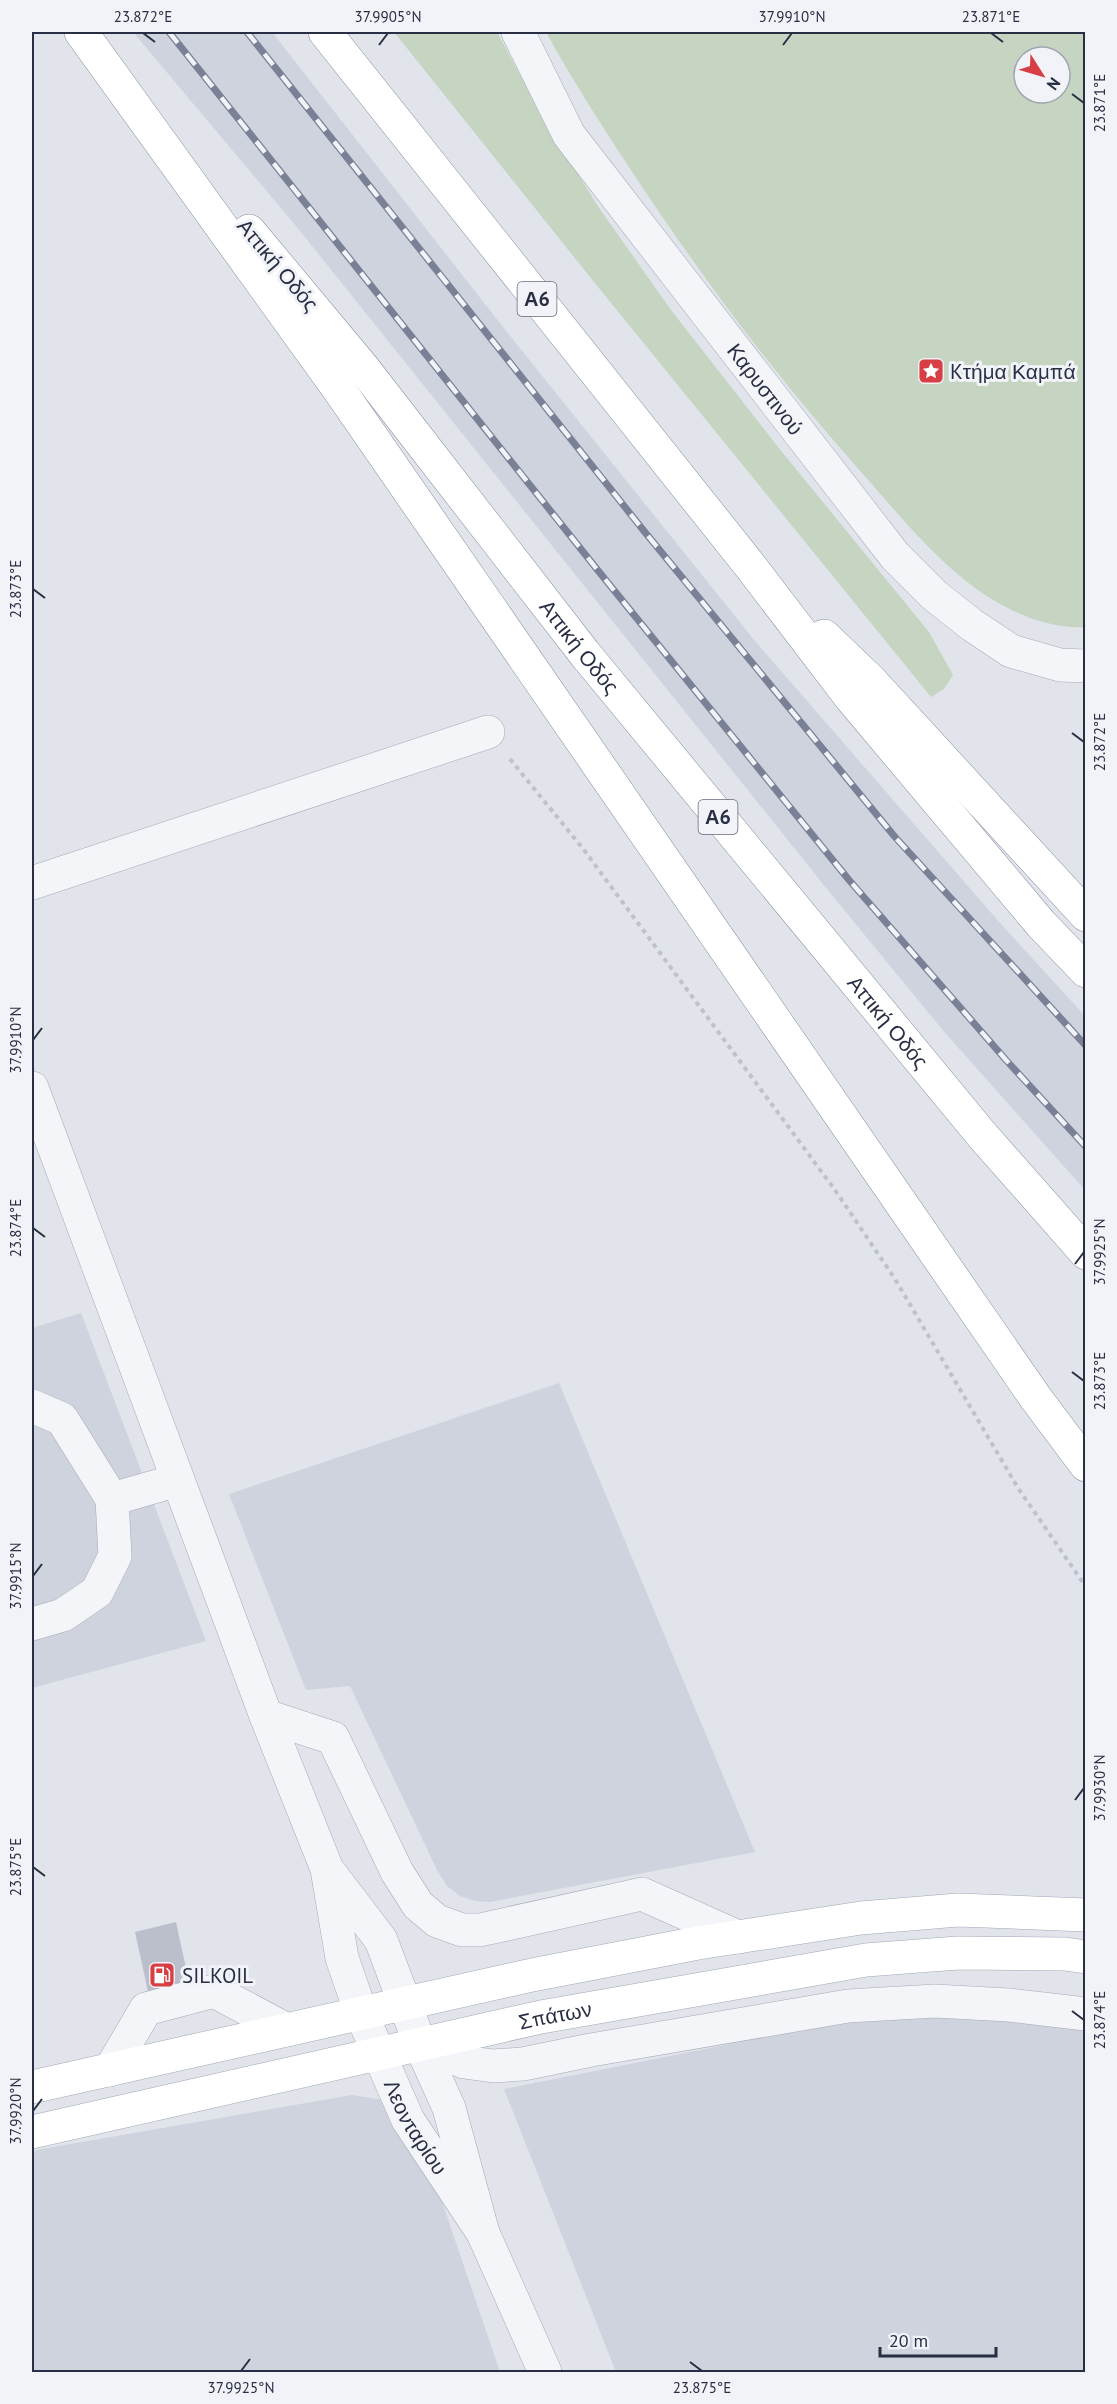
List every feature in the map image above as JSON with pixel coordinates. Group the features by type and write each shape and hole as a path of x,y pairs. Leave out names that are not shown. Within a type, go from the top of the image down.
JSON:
{"main road":[{"name":"Αττική Οδός","path":"82,32 364,369 585,654 706,802 982,1136 1086,1253"},
{"path":"82,32 340,391 1022,1377 1086,1465"},
{"name":"Α6","path":"325,32 751,567 851,698 1041,924 1086,971"},
{"path":"751,567 870,680 1086,915"},
{"name":"Σπάτων","path":"32,2087 532,1975 698,1943 861,1918 958,1910 1086,1915"},
{"name":"Σπάτων","path":"32,2132 541,2017 866,1959 958,1953 1065,1954 1086,1957"}],"street":[{"name":"Καρυστινού","path":"518,32 569,135 895,556 934,595 972,625 1011,651 1060,665 1086,666"},
{"path":"32,883 488,732"},
{"path":"32,1088 266,1716 327,1869"},
{"path":"32,1406 62,1419 112,1499 116,1556 97,1592 63,1615 32,1624"},
{"path":"112,1499 178,1479"},
{"path":"266,1716 333,1738 397,1872 418,1905 437,1921 462,1930 480,1930 642,1894 738,1937"},
{"name":"Λεονταρίου","path":"327,1869 381,1940 420,2044 449,2108 483,2233 545,2373"},
{"name":"Λεονταρίου","path":"327,1869 342,1958 361,2013 408,2120 483,2233"},
{"path":"110,2070 146,2009 214,1990 287,2030"},
{"path":"420,2044 464,2062 493,2066 523,2064 591,2050 848,2006 935,2001 1009,2005 1086,2014"}],"path":[{"path":"488,732 585,850 835,1190 895,1279 1018,1488 1086,1587"}],"shaded area":[{"path":"133,32 272,32 503,327 755,641 1000,923 1085,1016 1085,1190 946,1034 831,894 296,226"},
{"path":"81,1313 206,1641 32,1688 32,1328"},
{"path":"559,1383 755,1852 490,1902 475,1901 460,1896 447,1886 437,1870 350,1686 306,1690 229,1494"},
{"path":"958,2009 1085,2027 1085,2372 616,2372 504,2089 855,2019"},
{"path":"352,2095 384,2100 437,2187 500,2372 32,2372 32,2155 36,2150"}],"green space":[{"path":"394,32 497,32 544,119 597,205 671,310 778,447 929,632 953,675 944,689 931,697"},
{"name":"Kτήμα Καμπά","path":"546,32 1085,32 1085,627 1062,626 1038,621 995,601 958,575 908,525 799,400 711,286 586,100"}],"building":[{"path":"176,1922 195,2010 154,2019 135,1932"}],"railway":[{"path":"169,32 600,573 849,880 1006,1060 1086,1147"},
{"path":"247,32 644,531 895,837 1086,1046"}],"place":[{"name":"Kτήμα Καμπά","path":"931,371"},
{"name":"SILKOIL","path":"162,1975"}]}
